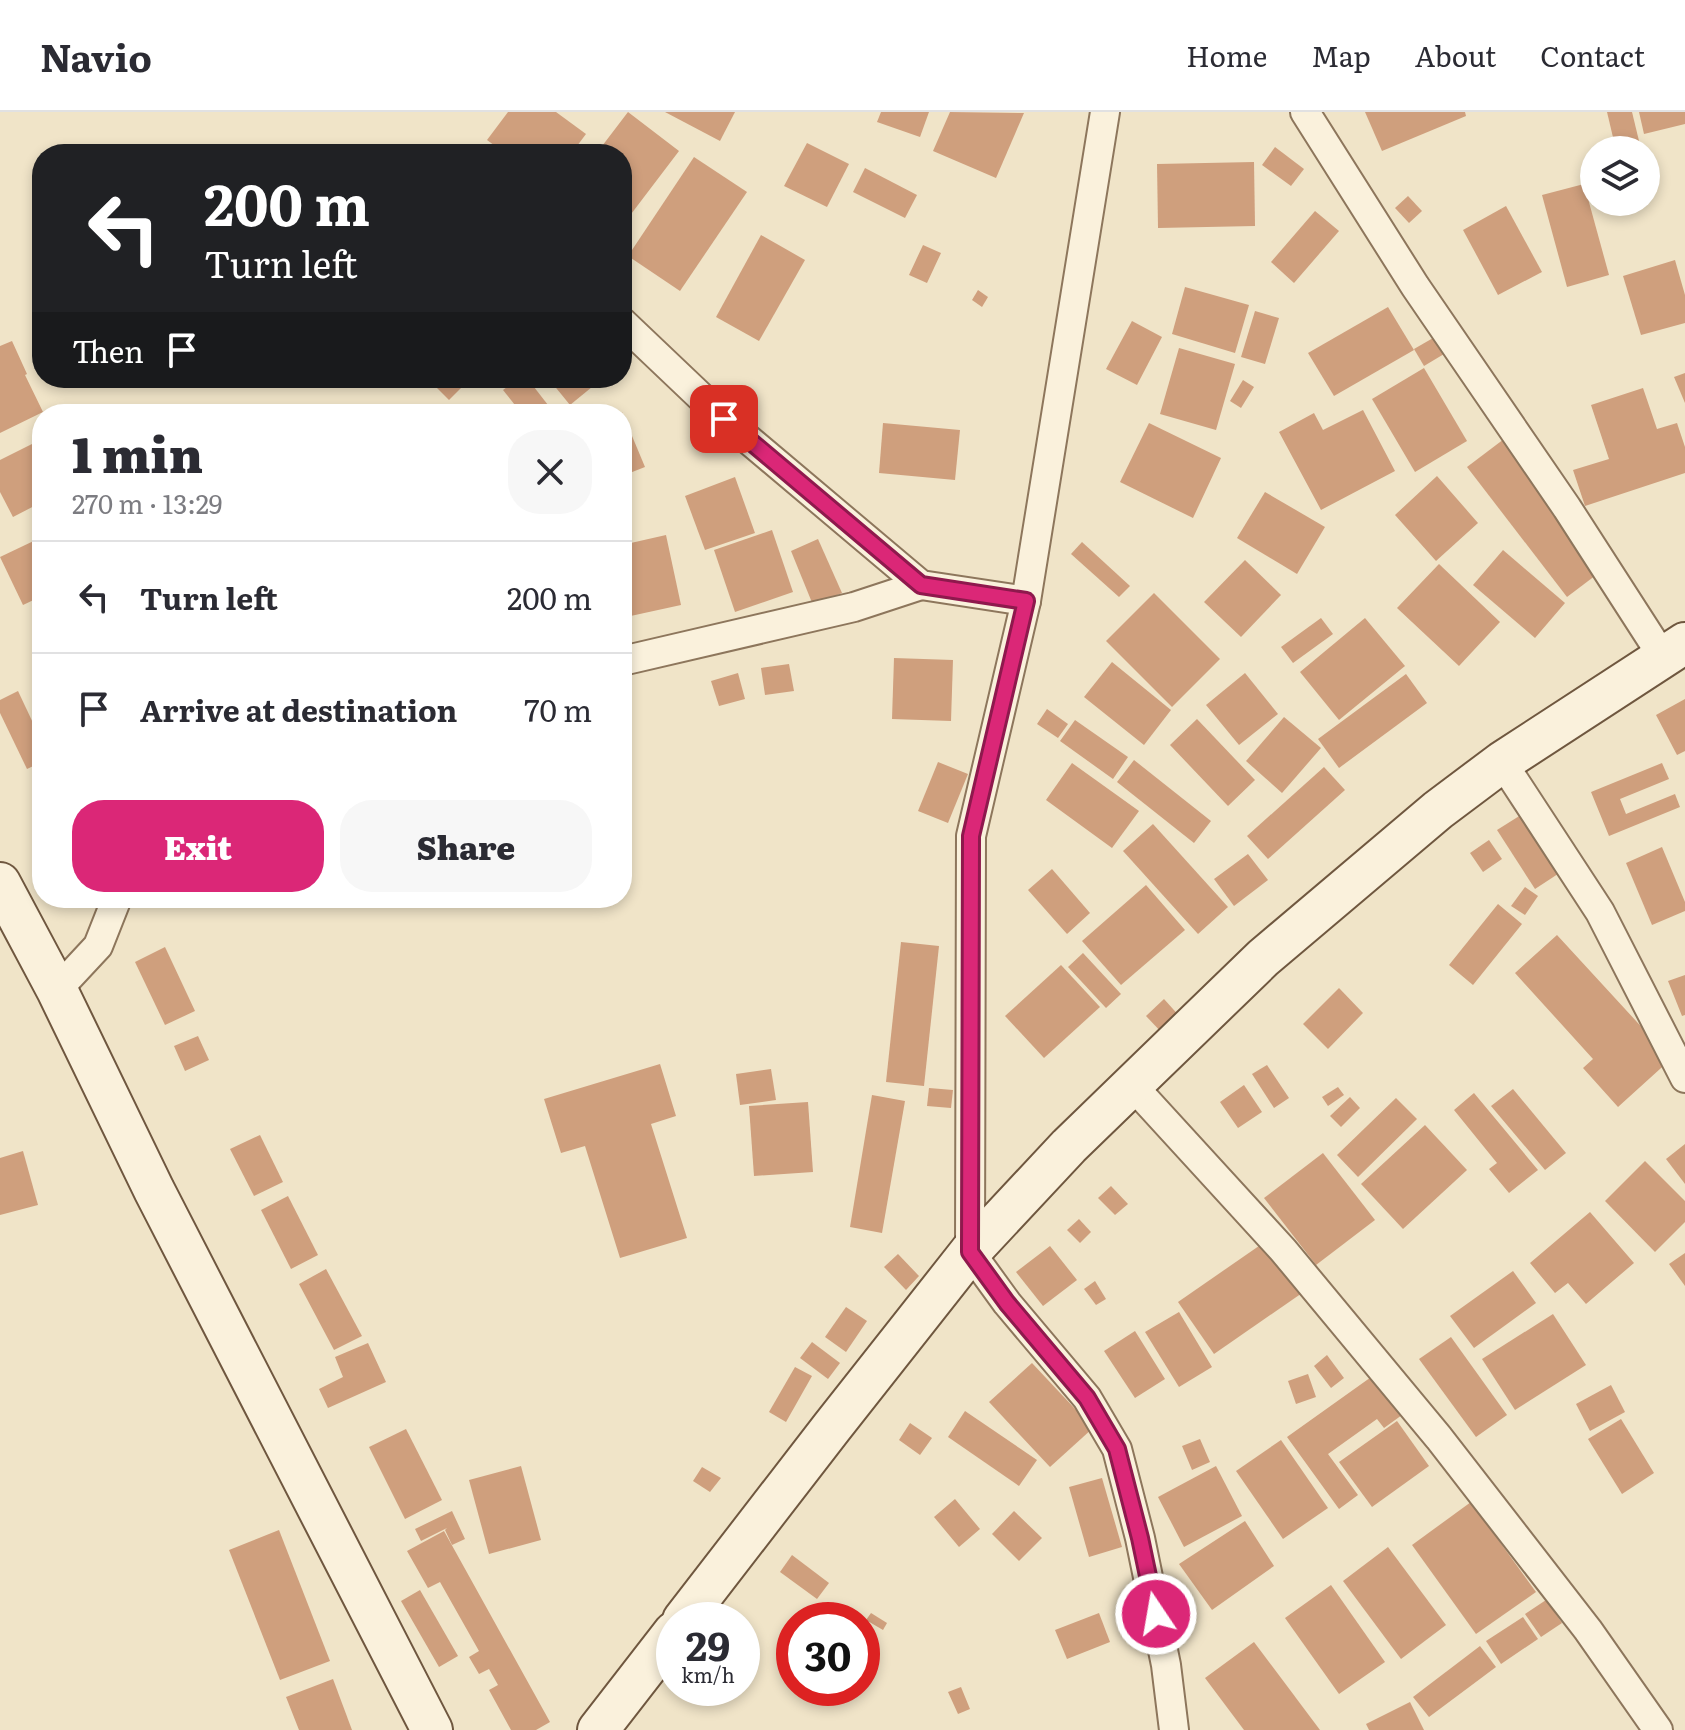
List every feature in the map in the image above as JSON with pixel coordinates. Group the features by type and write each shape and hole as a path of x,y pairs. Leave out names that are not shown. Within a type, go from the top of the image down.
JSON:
{"main road":[{"path":"697,1602 970,1252 1069,1146 1263,958 1438,810 1502,762 1674,650"},
{"path":"0,883 430,1729"},
{"path":"598,1730 656,1655"}],"street":[{"path":"1105,112 1026,601 971,836 970,1252 1007,1303 1087,1398 1117,1449 1140,1538 1166,1665 1174,1730"},
{"path":"1305,112 1415,286 1567,508 1674,650"},
{"path":"632,332 724,419 921,585"},
{"path":"632,659 854,607 921,585 1026,601"},
{"path":"1502,762 1600,912 1685,1078"},
{"path":"57,990 98,946 113,908"},
{"path":"1132,1085 1283,1250 1439,1438 1588,1630 1658,1730"}],"building":[{"path":"508,112 556,112 586,134 578,144 492,144 487,140"},
{"path":"628,112 679,151 632,213 632,144 604,144"},
{"path":"665,112 735,112 720,141"},
{"path":"881,112 929,112 920,137 877,122"},
{"path":"950,112 1024,113 996,178 933,151"},
{"path":"1365,112 1465,112 1466,116 1382,151"},
{"path":"1607,112 1632,112 1638,136 1613,136"},
{"path":"1639,112 1685,112 1685,124 1644,134"},
{"path":"807,143 849,164 827,207 784,186"},
{"path":"1275,147 1304,169 1291,186 1262,165"},
{"path":"694,157 747,192 680,291 632,259 632,250"},
{"path":"1254,162 1255,226 1158,228 1157,164"},
{"path":"865,168 917,195 905,218 853,192"},
{"path":"1580,185 1580,216 1593,216 1609,275 1567,287 1542,195"},
{"path":"1408,196 1422,211 1409,223 1395,208"},
{"path":"1506,206 1542,272 1498,295 1463,230"},
{"path":"1315,211 1339,231 1294,283 1271,262"},
{"path":"761,235 805,260 759,341 716,317"},
{"path":"923,245 941,253 927,283 909,275"},
{"path":"1675,260 1685,295 1685,323 1641,335 1623,276"},
{"path":"1185,287 1249,305 1235,353 1172,334"},
{"path":"978,290 988,297 982,307 972,300"},
{"path":"1388,307 1414,350 1334,396 1308,353"},
{"path":"1255,311 1279,318 1265,364 1241,357"},
{"path":"1132,321 1162,337 1137,385 1106,369"},
{"path":"1440,334 1449,351 1424,366 1414,349"},
{"path":"12,341 39,404 32,404 32,417 0,433 0,346"},
{"path":"1179,348 1235,364 1216,430 1160,414"},
{"path":"1424,368 1467,441 1415,472 1372,399"},
{"path":"1685,373 1685,403 1674,377"},
{"path":"1243,380 1254,387 1241,408 1230,401"},
{"path":"437,388 461,388 449,400"},
{"path":"535,388 547,404 514,404 503,390"},
{"path":"556,388 591,388 571,404"},
{"path":"1643,388 1657,429 1677,423 1685,447 1685,473 1585,506 1573,470 1609,459 1591,405"},
{"path":"1363,410 1395,471 1321,510 1279,432 1314,413 1323,430"},
{"path":"883,423 960,430 955,480 879,473"},
{"path":"1149,423 1221,458 1193,518 1120,482"},
{"path":"632,436 645,467 632,472"},
{"path":"1504,439 1604,569 1567,597 1467,467"},
{"path":"32,444 32,507 13,517 0,492 0,460"},
{"path":"1437,476 1478,523 1436,561 1395,515"},
{"path":"735,477 755,533 705,550 685,496"},
{"path":"1265,492 1325,527 1297,574 1237,538"},
{"path":"772,530 793,592 735,612 714,550"},
{"path":"666,535 681,605 632,616 632,543"},
{"path":"818,539 842,593 813,605 791,551"},
{"path":"32,542 32,601 23,605 0,557"},
{"path":"1082,542 1130,586 1119,597 1071,554"},
{"path":"1503,550 1565,603 1535,638 1473,585"},
{"path":"1245,560 1281,595 1241,637 1204,602"},
{"path":"1439,564 1500,622 1459,666 1397,608"},
{"path":"1154,593 1220,659 1172,707 1106,641"},
{"path":"1321,618 1333,634 1293,663 1281,647"},
{"path":"1365,618 1405,666 1339,720 1300,672"},
{"path":"894,658 953,660 951,721 892,719"},
{"path":"1112,662 1171,710 1144,745 1084,697"},
{"path":"789,664 794,691 765,695 761,668"},
{"path":"738,673 745,699 719,706 711,681"},
{"path":"1245,673 1278,714 1239,745 1206,705"},
{"path":"1406,674 1427,703 1339,768 1318,739"},
{"path":"18,691 32,721 32,767 27,769 0,713 0,700"},
{"path":"1685,699 1685,751 1677,755 1656,715"},
{"path":"1047,709 1068,724 1058,738 1037,724"},
{"path":"1284,717 1321,748 1282,793 1246,761"},
{"path":"1197,719 1255,780 1228,806 1170,745"},
{"path":"1075,720 1128,757 1113,779 1060,741"},
{"path":"1134,760 1211,821 1194,843 1117,782"},
{"path":"938,762 968,774 948,823 918,811"},
{"path":"1072,763 1139,811 1112,848 1046,800"},
{"path":"1662,763 1669,779 1620,799 1626,814 1675,794 1680,807 1609,836 1591,792"},
{"path":"1324,767 1345,790 1268,859 1247,836"},
{"path":"1527,811 1564,870 1535,889 1497,830"},
{"path":"1153,824 1228,907 1198,934 1123,851"},
{"path":"1489,840 1502,859 1483,872 1470,853"},
{"path":"1662,847 1685,902 1685,911 1652,925 1626,863"},
{"path":"1248,854 1268,880 1234,906 1214,879"},
{"path":"1052,869 1090,913 1067,934 1028,890"},
{"path":"1146,885 1185,930 1121,985 1082,941"},
{"path":"1525,887 1538,896 1525,915 1511,906"},
{"path":"1498,904 1522,924 1473,985 1449,965"},
{"path":"1557,935 1671,1059 1618,1107 1583,1068 1593,1059 1515,973"},
{"path":"901,942 939,946 924,1086 886,1082"},
{"path":"165,947 195,1011 165,1025 135,962"},
{"path":"1083,953 1121,994 1106,1008 1068,967"},
{"path":"1061,965 1100,1007 1044,1058 1005,1016"},
{"path":"1685,975 1685,1015 1682,1016 1668,981"},
{"path":"1339,988 1363,1013 1328,1049 1303,1024"},
{"path":"1164,999 1182,1019 1164,1035 1146,1016"},
{"path":"198,1036 209,1060 185,1071 174,1046"},
{"path":"660,1064 676,1116 651,1124 687,1238 620,1258 585,1146 561,1153 544,1099"},
{"path":"1267,1065 1289,1098 1274,1108 1252,1074"},
{"path":"771,1069 776,1100 740,1105 736,1074"},
{"path":"1244,1085 1262,1112 1238,1128 1220,1102"},
{"path":"1338,1087 1344,1095 1328,1106 1322,1097"},
{"path":"929,1088 953,1090 951,1108 927,1106"},
{"path":"1513,1089 1566,1153 1545,1170 1491,1106"},
{"path":"1474,1093 1538,1170 1509,1193 1489,1169 1497,1163 1454,1110"},
{"path":"872,1095 905,1101 882,1233 850,1227"},
{"path":"1350,1097 1360,1108 1341,1127 1330,1116"},
{"path":"1396,1098 1417,1119 1358,1177 1337,1155"},
{"path":"808,1102 813,1172 754,1176 749,1106"},
{"path":"1425,1125 1467,1170 1403,1229 1361,1184"},
{"path":"260,1135 283,1182 254,1196 230,1149"},
{"path":"1685,1144 1685,1184 1666,1159"},
{"path":"23,1151 38,1205 0,1215 0,1158"},
{"path":"1323,1153 1375,1220 1316,1265 1264,1198"},
{"path":"1645,1161 1685,1201 1685,1222 1655,1252 1605,1201"},
{"path":"1111,1186 1128,1204 1115,1215 1098,1198"},
{"path":"288,1196 318,1255 291,1269 261,1210"},
{"path":"1590,1212 1634,1263 1586,1304 1568,1283 1555,1293 1530,1263"},
{"path":"1079,1219 1091,1232 1080,1243 1067,1230"},
{"path":"1269,1239 1305,1291 1214,1354 1178,1302"},
{"path":"1050,1246 1077,1280 1043,1306 1016,1272"},
{"path":"1685,1253 1685,1286 1669,1264"},
{"path":"898,1254 919,1276 906,1290 884,1267"},
{"path":"326,1269 362,1336 334,1350 299,1284"},
{"path":"1513,1271 1536,1303 1474,1348 1450,1316"},
{"path":"1095,1281 1106,1299 1096,1305 1084,1289"},
{"path":"846,1307 867,1321 846,1352 825,1337"},
{"path":"1179,1312 1212,1367 1179,1387 1145,1332"},
{"path":"1553,1314 1586,1365 1515,1410 1482,1359"},
{"path":"1135,1331 1165,1379 1135,1398 1104,1351"},
{"path":"1451,1337 1507,1415 1476,1437 1419,1359"},
{"path":"812,1342 840,1363 828,1379 800,1358"},
{"path":"368,1343 386,1382 328,1408 319,1389 343,1377 335,1357"},
{"path":"1327,1355 1344,1378 1331,1388 1314,1366"},
{"path":"1032,1363 1093,1428 1050,1467 989,1402"},
{"path":"795,1367 812,1376 786,1422 769,1412"},
{"path":"1308,1374 1316,1397 1296,1404 1288,1381"},
{"path":"1374,1375 1402,1415 1384,1428 1377,1419 1328,1454 1358,1495 1339,1509 1287,1437"},
{"path":"1611,1385 1625,1412 1590,1431 1576,1404"},
{"path":"965,1411 1037,1460 1019,1486 948,1437"},
{"path":"1621,1419 1654,1473 1622,1494 1588,1439"},
{"path":"1397,1421 1429,1466 1372,1507 1339,1462"},
{"path":"910,1423 932,1438 920,1455 899,1440"},
{"path":"406,1429 442,1500 405,1519 369,1447"},
{"path":"1200,1439 1210,1462 1192,1470 1182,1446"},
{"path":"1281,1440 1328,1508 1283,1539 1236,1471"},
{"path":"521,1466 541,1540 489,1554 469,1480"},
{"path":"1216,1466 1242,1516 1184,1547 1158,1497"},
{"path":"702,1467 721,1478 710,1492 693,1481"},
{"path":"1102,1478 1122,1547 1089,1557 1069,1487"},
{"path":"955,1499 980,1529 959,1547 934,1517"},
{"path":"1471,1502 1536,1592 1476,1634 1412,1545"},
{"path":"452,1511 465,1539 452,1545 445,1530 447,1528 421,1541 415,1529"},
{"path":"1014,1511 1042,1538 1019,1561 992,1534"},
{"path":"1245,1521 1274,1566 1212,1610 1179,1564"},
{"path":"279,1530 330,1661 280,1680 229,1550"},
{"path":"444,1531 550,1722 536,1730 511,1730 489,1690 498,1685 489,1669 479,1674 469,1657 479,1651 440,1582 428,1588 407,1551"},
{"path":"1388,1547 1446,1625 1401,1659 1343,1581"},
{"path":"792,1555 829,1583 817,1599 780,1572"},
{"path":"1331,1585 1385,1662 1339,1694 1285,1618"},
{"path":"420,1590 458,1656 439,1667 401,1601"},
{"path":"1546,1600 1562,1623 1541,1637 1525,1614"},
{"path":"1099,1613 1110,1642 1067,1659 1055,1630"},
{"path":"1523,1617 1538,1639 1501,1664 1486,1641"},
{"path":"880,1619 887,1623 883,1630 880,1628"},
{"path":"1254,1642 1320,1730 1244,1730 1205,1678"},
{"path":"1480,1646 1496,1667 1429,1717 1413,1697"},
{"path":"333,1679 352,1730 299,1730 286,1697"},
{"path":"961,1687 970,1709 958,1714 948,1692"},
{"path":"1410,1702 1424,1730 1369,1730 1366,1724"}],"route":[{"path":"724,419 921,585 1026,601 971,836 970,1252 1007,1303 1087,1398 1117,1449 1156,1614"}]}
